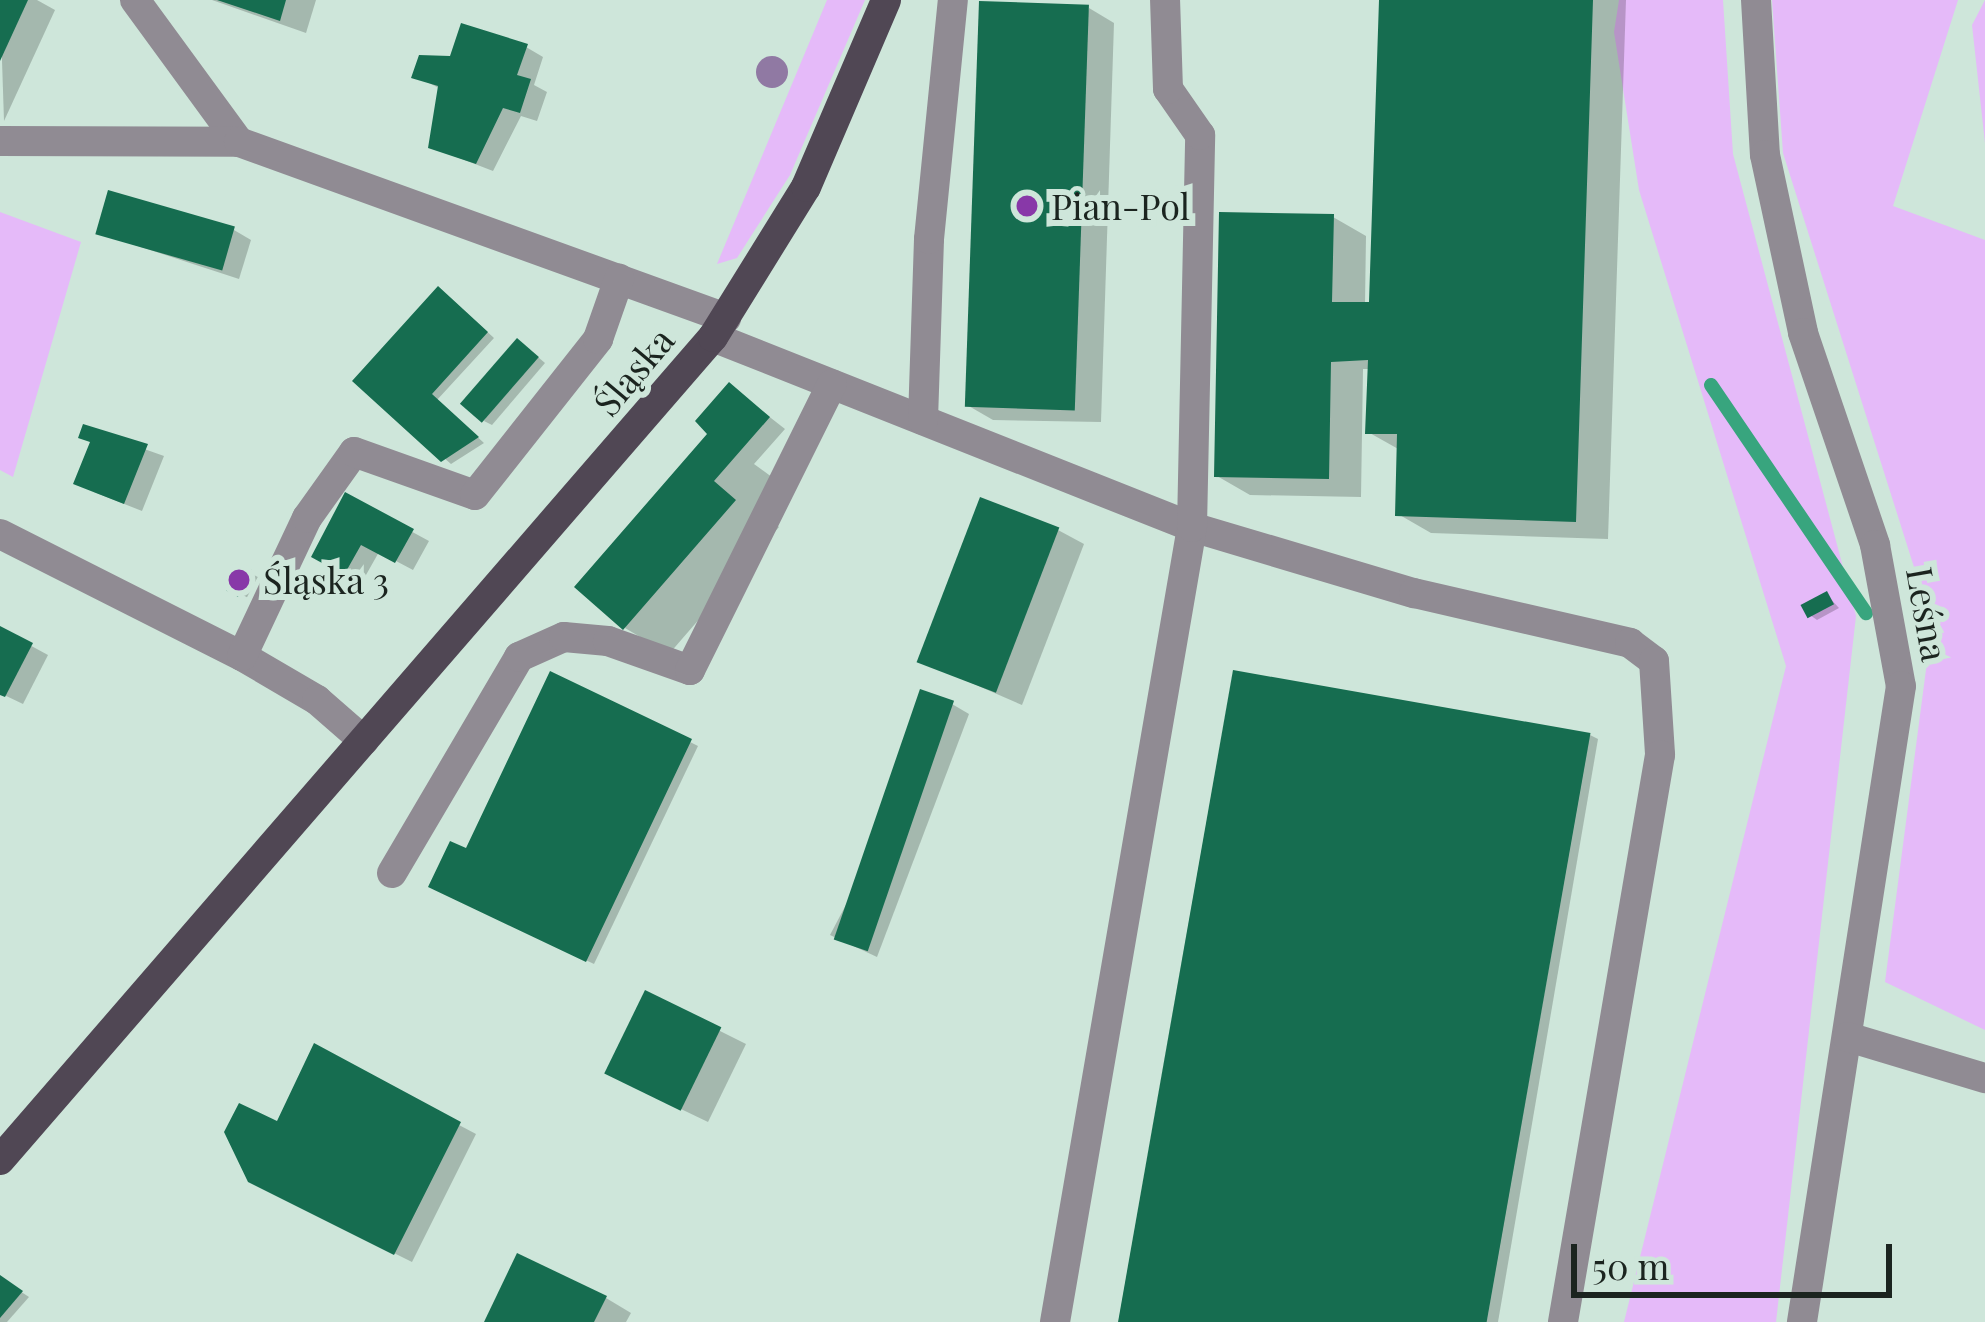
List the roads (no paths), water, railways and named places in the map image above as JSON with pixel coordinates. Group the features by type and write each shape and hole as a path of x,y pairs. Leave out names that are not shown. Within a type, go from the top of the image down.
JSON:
{"main road":[{"name":"Śląska","path":"0,1160 719,327 806,187 886,0"}],"street":[{"path":"135,0 239,142"},
{"path":"923,420 929,239 953,0"},
{"path":"1055,1322 1192,527 1200,135 1168,89 1165,0"},
{"name":"Leśna","path":"1756,0 1775,200 1803,333 1875,545 1901,686 1802,1322"},
{"path":"0,141 239,142 619,279 832,384 1192,527 1414,593 1630,643 1654,661 1660,755 1563,1322"},
{"path":"242,656 307,518 354,452 475,495 598,339 619,279"},
{"path":"392,873 519,657 564,638 608,640 690,670 832,384"},
{"path":"0,535 242,656 317,700 364,741"},
{"path":"1849,1037 1985,1078"}],"waterway":[{"path":"1711,385 1866,613"}],"place":[{"name":"Pian-Pol","path":"1027,206"},
{"name":"Śląska 3","path":"239,580"}]}
